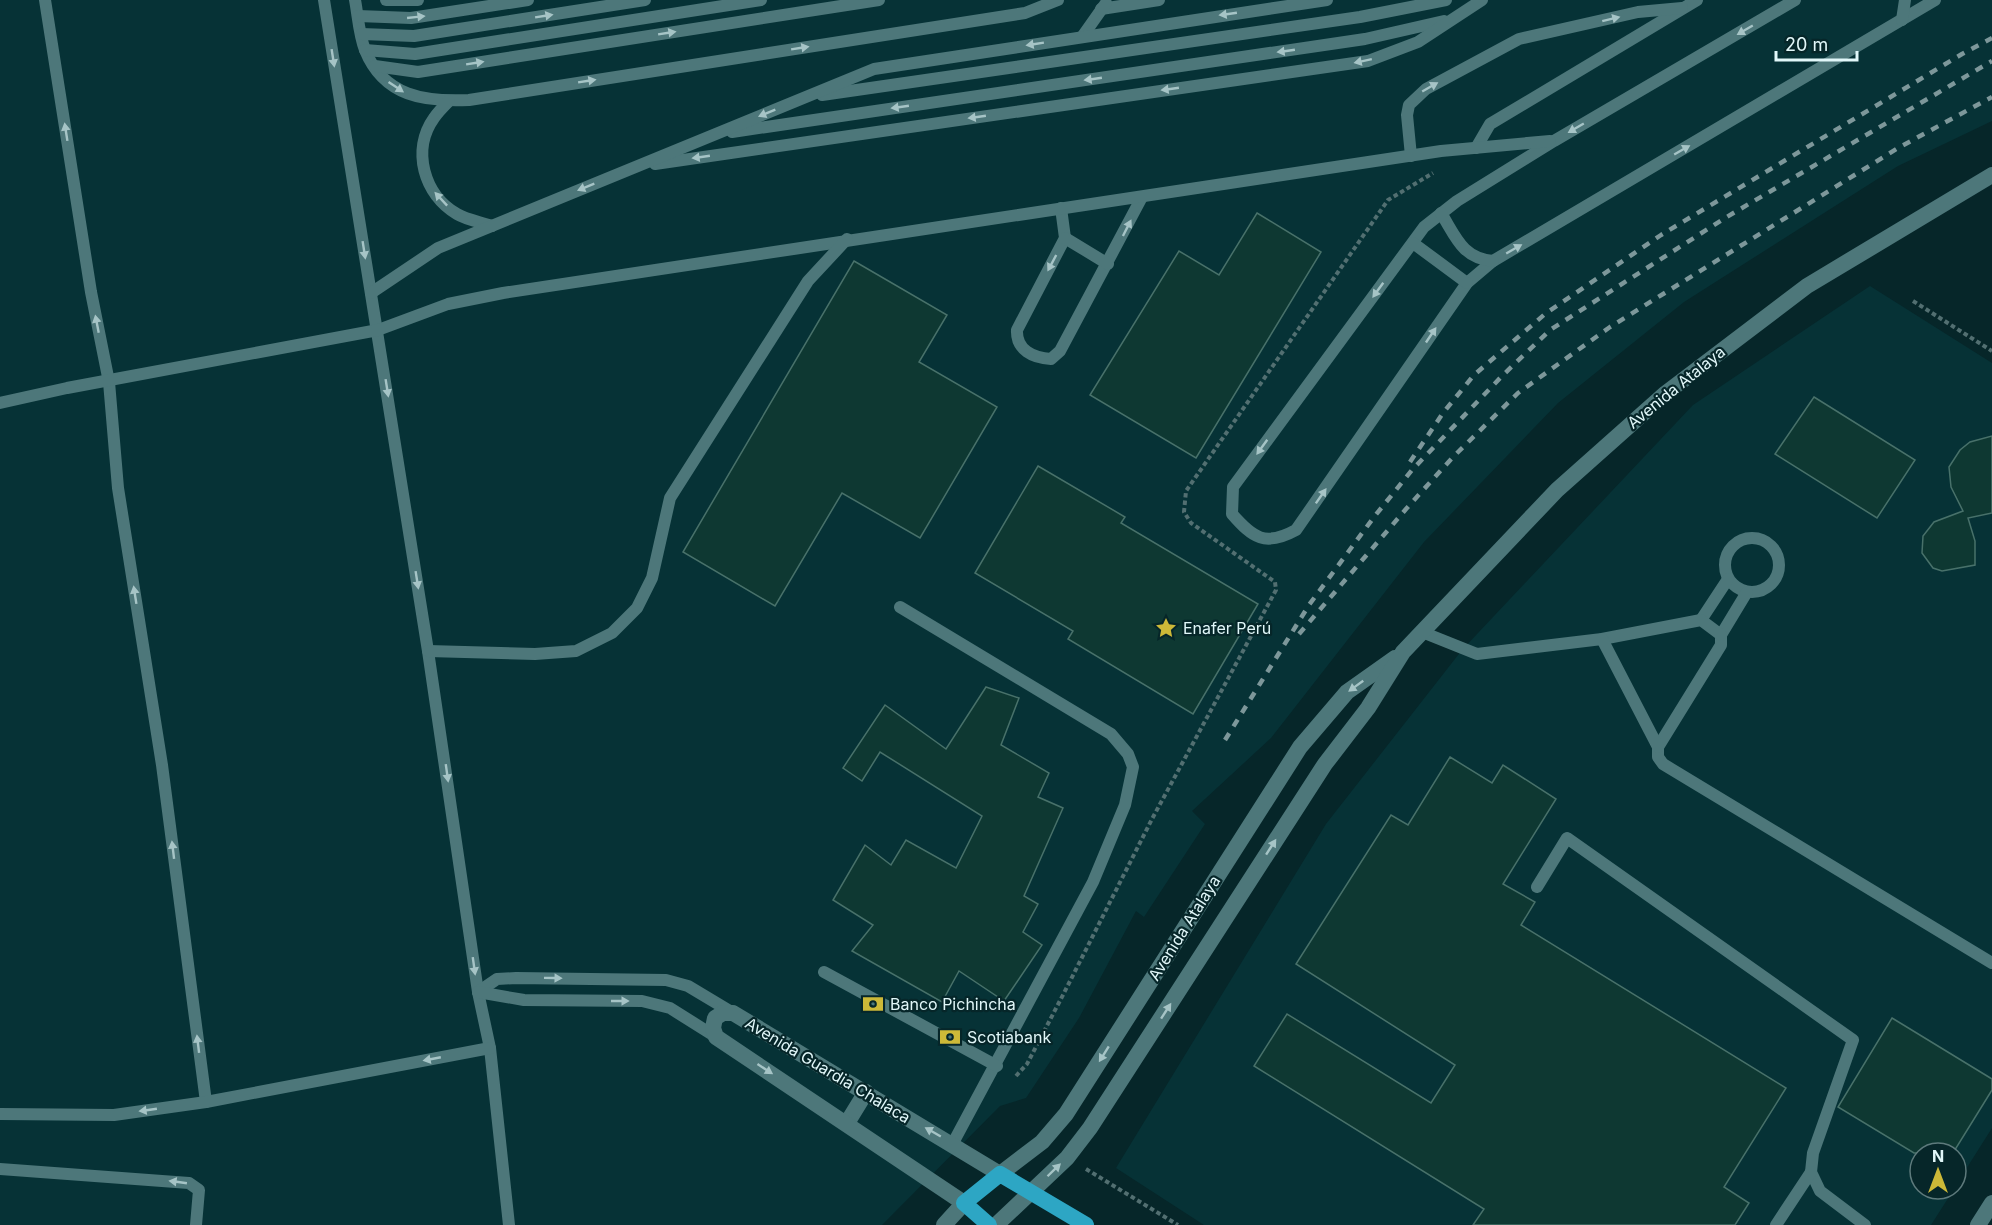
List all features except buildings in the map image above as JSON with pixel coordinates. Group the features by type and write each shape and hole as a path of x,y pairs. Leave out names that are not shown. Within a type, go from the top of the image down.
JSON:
{"main road":[{"name":"Avenida Atalaya","path":"964,1203 1042,1142 1066,1114 1300,747 1347,692 1403,652 1557,490 1666,393 1807,285 1992,175"},
{"name":"Avenida Atalaya","path":"996,1225 1067,1158 1090,1128 1325,764 1368,708 1403,652"},
{"name":"Avenida Guardia Chalaca","path":"989,1225 964,1203 716,1037 713,1028 715,1018 723,1013 733,1013 953,1143 1086,1225"},
{"path":"847,1123 866,1092"},
{"path":"944,1225 964,1203"},
{"path":"1978,1225 1992,1203"}],"lane":[{"path":"45,0 91,292 109,382 118,488 162,765 206,1102"},
{"path":"324,0 428,651 478,992 490,1048 508,1225"},
{"path":"355,0 365,50 384,79 406,94 435,102 1025,13 1058,0"},
{"path":"386,0 418,0"},
{"path":"358,15 411,18 528,0"},
{"path":"362,34 414,36 645,0"},
{"path":"365,50 415,54 761,0"},
{"path":"375,66 418,72 879,0"},
{"path":"1082,37 1105,5 1159,0"},
{"path":"371,293 438,248 874,69 1328,0"},
{"path":"803,98 1360,17 1446,0"},
{"path":"636,166 1368,61 1418,42 1482,0"},
{"path":"1476,148 1490,124 1697,0"},
{"path":"1795,0 1554,141 1441,213 1424,227 1233,487 1232,514 1250,535 1278,540 1296,530 1467,283 1493,261 1935,0"},
{"path":"1902,20 1905,0"},
{"path":"1411,156 1407,115 1409,105 1426,88 1519,39 1638,12 1682,8"},
{"path":"713,135 1365,39 1453,19"},
{"path":"449,101 432,119 422,148 425,179 440,199 457,214 492,225"},
{"path":"0,402 378,330 448,304 503,293 847,239 1411,156 1554,141"},
{"path":"1061,208 1065,238 1017,330 1016,341 1020,348 1041,358 1051,359 1060,351 1142,197"},
{"path":"1441,213 1466,251 1480,260 1493,261"},
{"path":"1065,238 1108,264"},
{"path":"428,651 535,654 576,651 612,633 637,608 652,578 670,498 808,281 847,239"},
{"path":"1413,243 1467,283"},
{"path":"1756,538 1768,543 1776,552 1779,564 1777,576 1770,586 1759,592 1747,592 1736,588 1728,579 1725,568 1726,555 1733,545 1744,539 1756,538"},
{"path":"1422,633 1477,654 1602,639 1701,620 1728,579"},
{"path":"1658,747 1721,645 1722,635 1747,592"},
{"path":"900,607 1111,734 1128,754 1133,767 1125,805 1093,882 997,1066 953,1143"},
{"path":"1701,620 1722,635"},
{"path":"1602,639 1658,747 1658,757 1663,764 1992,963"},
{"path":"1537,887 1567,838 1853,1040 1813,1153 1811,1172 1776,1225"},
{"path":"824,972 997,1066"},
{"path":"478,992 497,979 507,978 666,980 688,986 733,1013"},
{"path":"478,992 524,1000 642,1001 670,1008 716,1037"},
{"path":"0,1114 114,1115 206,1102 490,1048"},
{"path":"0,1169 189,1183 199,1190 196,1225"},
{"path":"1811,1172 1820,1191 1865,1225"}],"path":[{"path":"1013,1079 1032,1054 1152,819 1276,590 1275,582 1191,523 1184,512 1186,491 1388,200 1441,169"},
{"path":"1913,301 1992,351"},
{"path":"1067,1158 1178,1225"}],"shaded area":[{"path":"0,0 1992,0 1992,121 1898,166 1684,302 1558,403 1424,542 1271,738 1192,811 1205,824 1144,917 1136,911 1079,1018 1026,1098 1000,1106 882,1225 0,1225"},
{"path":"1870,286 1992,363 1992,1128 1968,1166 1968,1141 1908,1141 1908,1201 1946,1201 1931,1225 1204,1225 1116,1168 1326,824 1462,650 1693,405"}],"railway":[{"path":"1410,462 1443,413 1474,375 1545,314 1661,235 1992,38"},
{"path":"1225,740 1309,605 1374,517 1412,470 1503,375 1550,330 1725,218 1992,61"},
{"path":"1299,634 1453,457 1518,393 1610,327 1898,148 1992,97"}],"place":[{"name":"Enafer Perú","path":"1166,628"},
{"name":"Banco Pichincha","path":"873,1004"},
{"name":"Scotiabank","path":"950,1037"}]}
